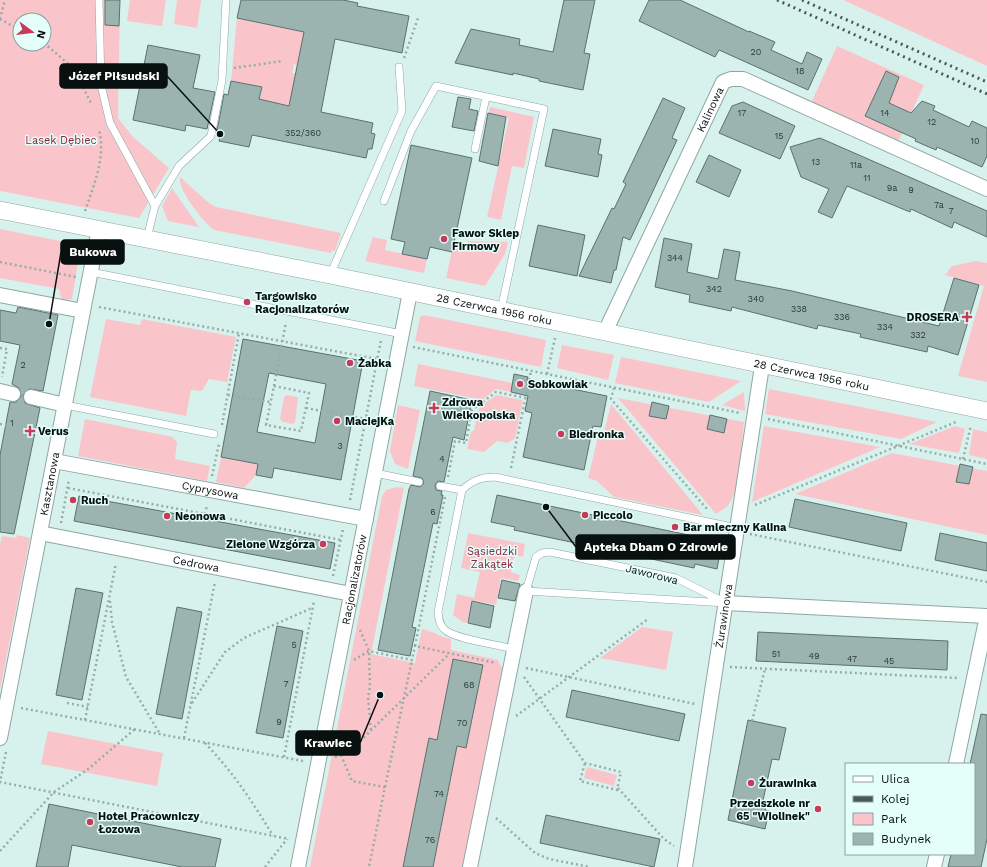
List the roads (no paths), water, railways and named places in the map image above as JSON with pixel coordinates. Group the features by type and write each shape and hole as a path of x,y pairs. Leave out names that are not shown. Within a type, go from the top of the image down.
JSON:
{"street":[{"name":"Kalinowa","path":"605,332 723,82 731,79 743,79 987,189"},
{"name":"28 Czerwca 1956 roku","path":"0,210 330,275 762,366 987,411"},
{"name":"Kasztanowa","path":"0,738 65,405 90,313 90,276 99,229"},
{"name":"Racjonalizatorów","path":"298,867 410,292"},
{"path":"0,295 90,313"},
{"name":"Żurawinowa","path":"686,861 762,366"},
{"path":"31,397 65,405"},
{"name":"Cyprysowa","path":"54,461 366,519"},
{"name":"Cedrowa","path":"40,533 351,594"},
{"name":"Jaworowa","path":"470,867 498,731 514,666 514,649 526,591"},
{"name":"Jaworowa","path":"726,603 987,616"},
{"path":"956,763 987,616"},
{"path":"934,867 937,855"}],"lane":[{"path":"99,0 101,85 110,123 155,206"},
{"path":"147,238 155,206 179,166 211,136 222,69 226,0"},
{"path":"330,275 402,111 398,67"},
{"path":"384,202 411,131 436,86 544,109 500,310"},
{"path":"475,149 486,97"},
{"path":"90,276 288,311 402,334"},
{"path":"65,405 214,434"},
{"path":"375,473 419,482"},
{"path":"514,649 456,636 445,630 439,622 438,612 462,490 470,484 484,477 509,480 737,528"},
{"path":"440,486 462,490"},
{"name":"Jaworowa","path":"526,591 536,557 542,553 550,552 676,578 726,603"},
{"path":"526,591 726,603"}],"railway":[{"path":"777,0 987,94"},
{"path":"802,0 987,82"}],"place":[{"name":"Józef Piłsudski","path":"220,134"},
{"name":"Fawor Sklep Firmowy","path":"444,239"},
{"name":"Targowisko Racjonalizatorów","path":"247,302"},
{"name":"DROSERA","path":"967,317"},
{"name":"Bukowa","path":"49,324"},
{"name":"Żabka","path":"350,363"},
{"name":"Sobkowiak","path":"520,384"},
{"name":"Zdrowa Wielkopolska","path":"434,408"},
{"name":"MaciejKa","path":"337,421"},
{"name":"Verus","path":"30,431"},
{"name":"Biedronka","path":"561,434"},
{"name":"Ruch","path":"73,500"},
{"name":"Apteka Dbam O Zdrowie","path":"546,507"},
{"name":"Piccolo","path":"585,515"},
{"name":"Neonowa","path":"167,516"},
{"name":"Bar mleczny Kalina","path":"675,527"},
{"name":"Zielone Wzgórza","path":"323,544"},
{"name":"Krawiec","path":"380,695"},
{"name":"Żurawinka","path":"751,783"},
{"name":"Przedszkole nr 65 \"Wiolinek\"","path":"818,809"},
{"name":"Hotel Pracowniczy Łozowa","path":"90,822"}],"park label":[{"name":"Lasek Dębiec","path":"61,140"},
{"name":"Sąsiedzki Zakątek","path":"492,557"}]}
